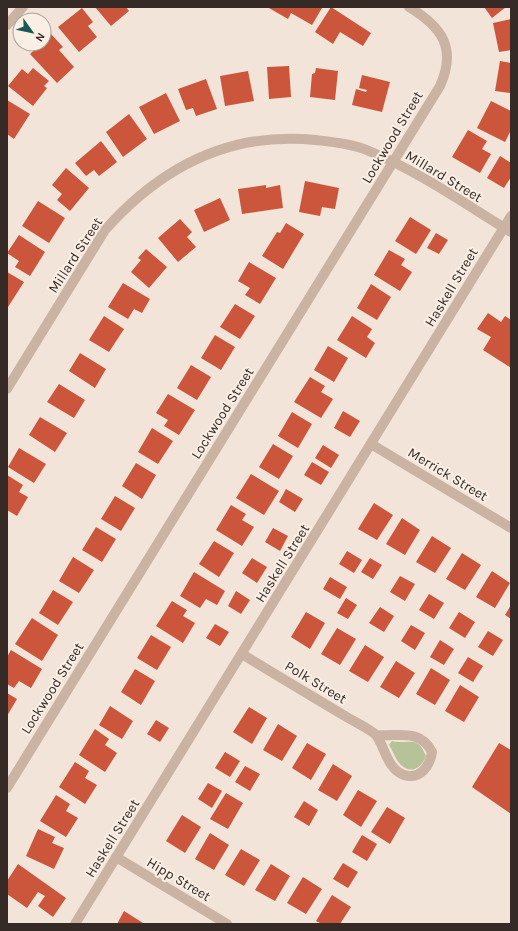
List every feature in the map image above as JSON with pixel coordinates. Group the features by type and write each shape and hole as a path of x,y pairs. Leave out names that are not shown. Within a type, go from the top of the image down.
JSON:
{"street":[{"path":"7,25 23,7"},
{"name":"Lockwood Street","path":"7,788 394,162 442,80 447,65 446,47 438,29 432,22 409,7"},
{"name":"Millard Street","path":"7,389 105,230 140,195 168,174 198,158 232,146 266,139 297,138 332,142 368,150 410,170 507,230"},
{"name":"Haskell Street","path":"75,924 371,444 507,230 511,216"},
{"name":"Merrick Street","path":"371,444 511,528"},
{"name":"Polk Street","path":"242,654 376,735 410,735 420,738 428,743 432,752 429,766 422,773 403,775 391,764 376,735"},
{"name":"Hipp Street","path":"116,857 227,924"}],"green space":[{"path":"392,741 416,743 423,749 426,756 424,760 416,768 405,768 398,761 389,745"}],"building":[{"path":"95,7 126,7 129,11 111,26"},
{"path":"331,7 371,33 363,46 340,32 333,44 315,32"},
{"path":"484,7 506,7 492,18"},
{"path":"82,8 93,22 88,26 97,37 79,52 58,27"},
{"path":"269,8 322,8 312,25 291,13 288,19"},
{"path":"511,19 511,50 499,52 493,23"},
{"path":"52,35 63,47 59,50 74,67 57,83 30,54 32,52 52,52"},
{"path":"500,61 511,63 511,93 495,91"},
{"path":"289,66 291,97 269,99 267,67"},
{"path":"33,68 49,81 44,86 47,88 33,106 8,86 22,69 28,74"},
{"path":"316,68 338,71 335,100 310,97 312,74 315,73"},
{"path":"248,71 254,101 225,106 220,76"},
{"path":"362,75 390,82 382,112 352,105 356,89 366,92 367,90 359,88"},
{"path":"206,79 217,109 196,116 193,108 186,110 178,89"},
{"path":"166,93 180,121 154,134 139,107"},
{"path":"7,100 30,114 14,139 7,134"},
{"path":"491,101 511,111 511,130 505,142 477,128"},
{"path":"129,114 147,139 123,157 106,132"},
{"path":"468,130 487,141 482,149 491,154 480,173 452,157"},
{"path":"101,141 117,162 99,176 94,170 86,176 75,163"},
{"path":"500,156 511,163 511,177 504,188 487,178"},
{"path":"66,168 89,188 70,211 57,200 62,194 52,185"},
{"path":"305,181 339,188 335,209 322,207 320,216 299,212"},
{"path":"266,185 266,188 280,185 283,208 242,214 238,189"},
{"path":"220,198 230,220 204,232 194,210"},
{"path":"38,201 65,218 49,243 22,226"},
{"path":"410,217 431,230 416,254 395,241"},
{"path":"180,219 192,232 187,237 196,247 178,262 158,238"},
{"path":"286,223 304,234 283,269 262,256 277,232 280,233"},
{"path":"436,233 448,240 439,254 427,248"},
{"path":"19,235 45,252 30,276 15,267 19,261 7,253"},
{"path":"146,249 167,267 149,288 131,272 141,260 138,258"},
{"path":"389,250 405,259 401,265 412,272 400,291 374,275"},
{"path":"249,262 276,278 260,304 245,295 250,288 238,281"},
{"path":"7,272 24,282 8,307 7,307"},
{"path":"123,283 150,299 142,313 134,309 128,319 108,307"},
{"path":"371,284 391,297 377,320 357,308"},
{"path":"235,304 255,316 240,339 220,327"},
{"path":"488,313 501,322 505,316 511,320 511,368 483,350 491,337 477,329"},
{"path":"104,316 124,329 109,352 89,340"},
{"path":"352,316 372,329 367,337 375,343 366,358 337,340"},
{"path":"215,335 235,347 221,370 201,358"},
{"path":"328,346 348,358 334,382 314,370"},
{"path":"80,353 106,369 95,388 69,371"},
{"path":"191,365 211,377 197,400 177,388"},
{"path":"310,377 325,386 321,392 333,399 321,418 294,402"},
{"path":"59,384 85,400 74,418 47,402"},
{"path":"168,394 195,410 179,435 164,426 168,420 156,413"},
{"path":"343,411 360,421 350,437 334,428"},
{"path":"292,412 312,424 298,448 278,436"},
{"path":"40,417 67,433 55,452 29,435"},
{"path":"152,428 173,441 158,464 138,452"},
{"path":"273,444 293,456 279,479 259,467"},
{"path":"323,445 339,455 331,468 315,458"},
{"path":"19,448 46,464 34,483 8,467"},
{"path":"312,462 329,472 321,485 304,475"},
{"path":"136,463 156,475 142,499 122,486"},
{"path":"251,474 279,491 264,515 236,498"},
{"path":"7,475 23,485 19,492 28,497 17,516 7,510"},
{"path":"286,489 303,499 295,512 279,502"},
{"path":"115,496 135,508 121,531 101,519"},
{"path":"374,503 393,515 377,540 358,529"},
{"path":"231,505 246,514 242,520 254,527 242,546 216,530"},
{"path":"402,518 420,530 405,555 386,544"},
{"path":"96,527 116,539 102,562 82,550"},
{"path":"273,528 288,536 280,551 265,542"},
{"path":"432,536 451,548 435,573 416,562"},
{"path":"214,541 234,553 219,577 199,564"},
{"path":"347,551 362,560 354,573 339,564"},
{"path":"462,553 481,565 465,590 446,579"},
{"path":"73,557 94,570 79,593 59,581"},
{"path":"252,558 267,567 257,583 242,573"},
{"path":"370,558 382,565 373,579 361,572"},
{"path":"492,571 510,583 495,608 476,597"},
{"path":"194,572 225,591 217,605 206,599 200,608 180,596"},
{"path":"400,576 415,584 405,601 390,592"},
{"path":"330,577 347,587 340,599 323,589"},
{"path":"53,590 73,602 58,625 39,613"},
{"path":"236,591 250,600 241,614 228,606"},
{"path":"429,594 444,603 434,619 419,610"},
{"path":"346,598 357,605 348,619 337,613"},
{"path":"172,601 187,610 183,616 195,623 183,643 156,626"},
{"path":"511,605 511,619 505,615"},
{"path":"380,607 394,616 384,632 369,623"},
{"path":"306,612 325,623 310,649 291,637"},
{"path":"459,612 475,622 465,638 449,628"},
{"path":"32,618 58,635 42,661 15,644"},
{"path":"215,624 229,632 220,646 206,638"},
{"path":"411,625 425,633 415,650 401,641"},
{"path":"337,628 356,639 340,665 321,654"},
{"path":"488,631 503,640 493,656 478,647"},
{"path":"151,635 171,647 157,670 137,658"},
{"path":"440,640 454,649 444,665 430,657"},
{"path":"365,645 384,657 368,682 349,671"},
{"path":"11,650 42,669 31,688 19,681 14,688 7,684 7,657"},
{"path":"468,657 483,666 473,682 458,673"},
{"path":"396,661 415,673 399,698 380,687"},
{"path":"431,668 450,680 435,705 416,694"},
{"path":"135,669 155,681 141,705 121,692"},
{"path":"460,685 479,697 464,722 445,711"},
{"path":"7,693 17,699 7,716"},
{"path":"110,706 133,721 122,739 99,725"},
{"path":"249,707 267,718 252,744 233,732"},
{"path":"156,720 169,728 160,742 147,734"},
{"path":"278,724 297,736 282,761 263,750"},
{"path":"95,729 109,739 105,745 117,753 105,772 79,755"},
{"path":"307,743 326,754 311,780 292,768"},
{"path":"499,743 511,750 511,814 472,787"},
{"path":"225,752 240,761 230,777 215,768"},
{"path":"75,762 89,771 85,778 97,785 85,804 59,787"},
{"path":"333,764 352,776 337,801 318,790"},
{"path":"245,766 260,774 250,791 235,782"},
{"path":"208,783 222,791 212,808 198,799"},
{"path":"358,790 377,801 361,827 343,815"},
{"path":"226,793 243,803 228,829 210,819"},
{"path":"56,795 70,804 66,811 78,818 66,837 40,821"},
{"path":"304,801 318,810 309,826 294,817"},
{"path":"387,807 405,818 390,844 371,832"},
{"path":"182,815 201,827 185,853 166,841"},
{"path":"38,829 55,837 52,843 64,848 54,869 26,856"},
{"path":"210,833 229,845 214,870 195,859"},
{"path":"362,835 377,844 367,861 352,852"},
{"path":"241,849 260,860 244,886 225,875"},
{"path":"343,863 358,872 348,888 333,879"},
{"path":"18,864 66,898 53,917 38,906 45,896 38,892 27,908 7,894 7,881"},
{"path":"271,864 290,876 275,901 255,890"},
{"path":"303,877 322,889 306,914 287,903"},
{"path":"332,895 351,907 340,924 322,924 316,921"},
{"path":"124,911 143,923 117,924"}]}
